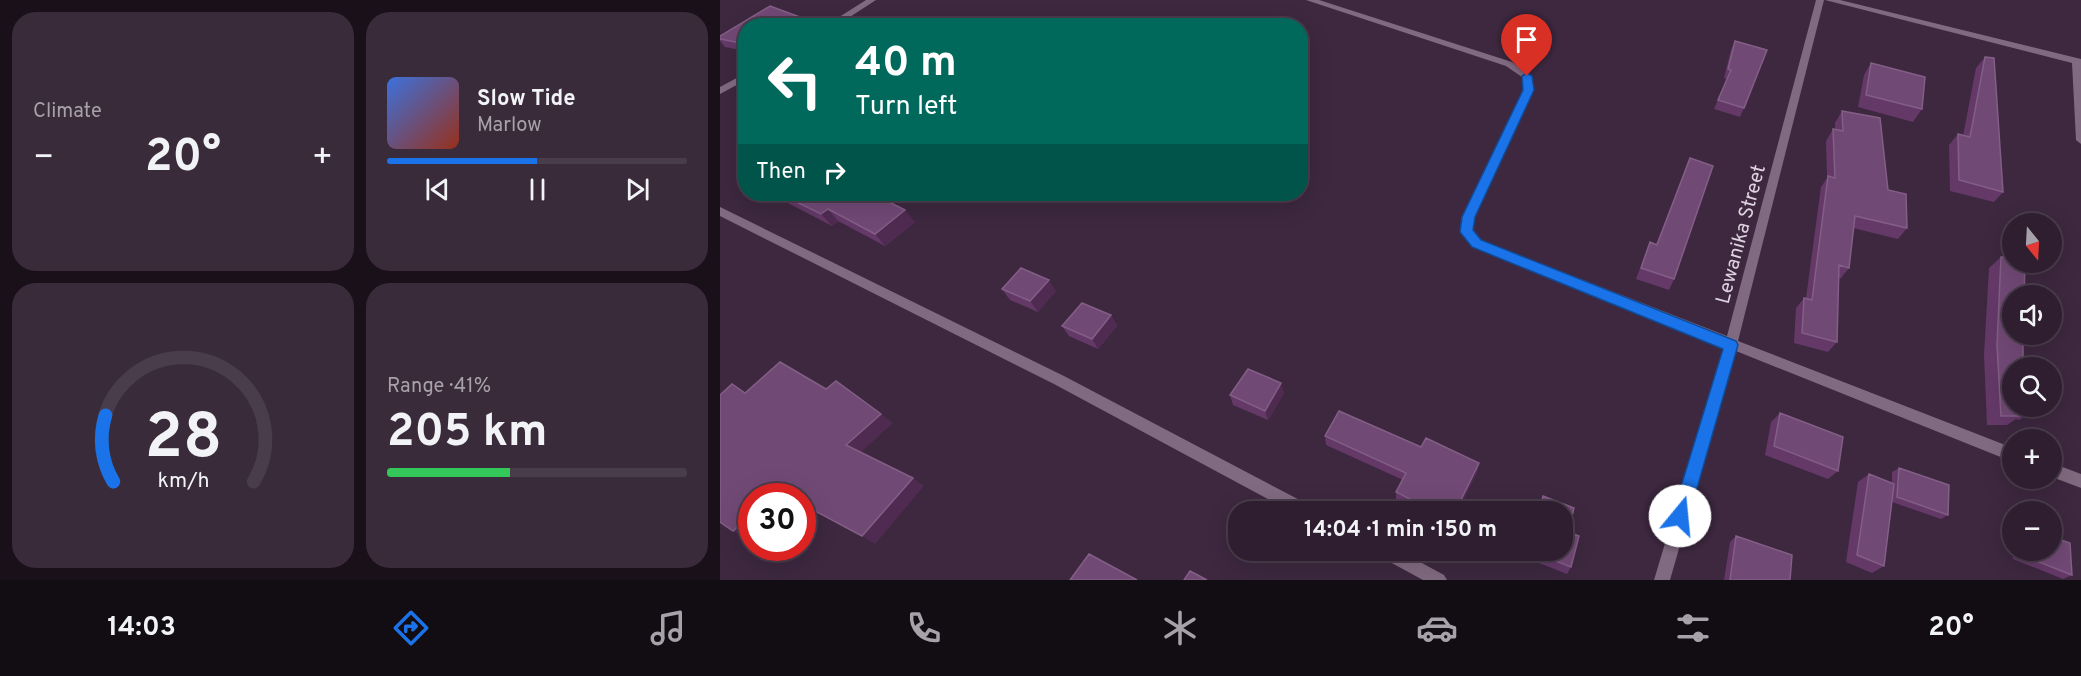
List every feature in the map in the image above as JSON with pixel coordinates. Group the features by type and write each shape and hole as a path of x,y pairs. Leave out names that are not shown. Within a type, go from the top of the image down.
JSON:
{"street":[{"path":"842,18 872,0"},
{"path":"1310,0 1509,64 1527,76 1528,90 1468,217 1466,232 1476,243 2002,451"},
{"name":"Lewanika Street","path":"1662,580 1731,345 1820,0"},
{"path":"1829,0 2079,61 2081,140"},
{"path":"720,91 738,81"},
{"path":"720,211 1059,381 1287,501"},
{"path":"2062,474 2081,481"},
{"path":"1403,561 1438,580"}],"building":[{"path":"770,6 802,18 750,18"},
{"path":"738,25 738,42 720,39 720,36"},
{"path":"1735,41 1767,50 1744,108 1718,100 1731,70 1728,69"},
{"path":"1985,57 1994,58 2003,192 1959,180 1958,134 1970,137"},
{"path":"1871,63 1925,77 1922,109 1866,95"},
{"path":"1842,111 1880,118 1888,190 1906,194 1907,228 1855,216 1849,268 1839,265 1837,342 1802,333 1804,298 1812,300 1828,176 1835,178 1833,129 1843,131"},
{"path":"1690,158 1713,166 1674,279 1641,268 1650,242 1657,245"},
{"path":"794,201 887,201 905,210 875,234 828,209 821,214"},
{"path":"2002,257 2002,273 2025,273 2024,285 2002,285 2002,345 2023,345 2023,357 2002,357 2002,416 1997,345"},
{"path":"1021,268 1049,280 1030,301 1002,289"},
{"path":"1082,303 1111,315 1092,339 1062,326"},
{"path":"780,362 826,389 836,381 881,414 846,445 913,478 862,536 816,511 816,483 738,483 738,527 733,531 720,522 720,395 732,384 745,393"},
{"path":"1248,369 1281,383 1265,411 1230,395"},
{"path":"1339,411 1421,447 1426,438 1479,463 1460,501 1414,501 1396,492 1406,473 1325,436"},
{"path":"1780,413 1843,437 1838,471 1774,446"},
{"path":"1899,468 1949,485 1948,515 1897,497"},
{"path":"1869,474 1894,484 1884,566 1857,555"},
{"path":"1543,496 1556,501 1542,501"},
{"path":"1573,534 1579,536 1573,559"},
{"path":"1736,536 1792,555 1790,580 1730,580"},
{"path":"2062,540 2070,543 2072,575 2036,561 2062,561"},
{"path":"1089,554 1137,580 1070,580"},
{"path":"1556,561 1573,561 1571,567"},
{"path":"1190,571 1207,580 1184,580"}],"route":[{"path":"1527,76 1528,90 1468,217 1466,232 1476,243 1731,345 1680,516"}]}
